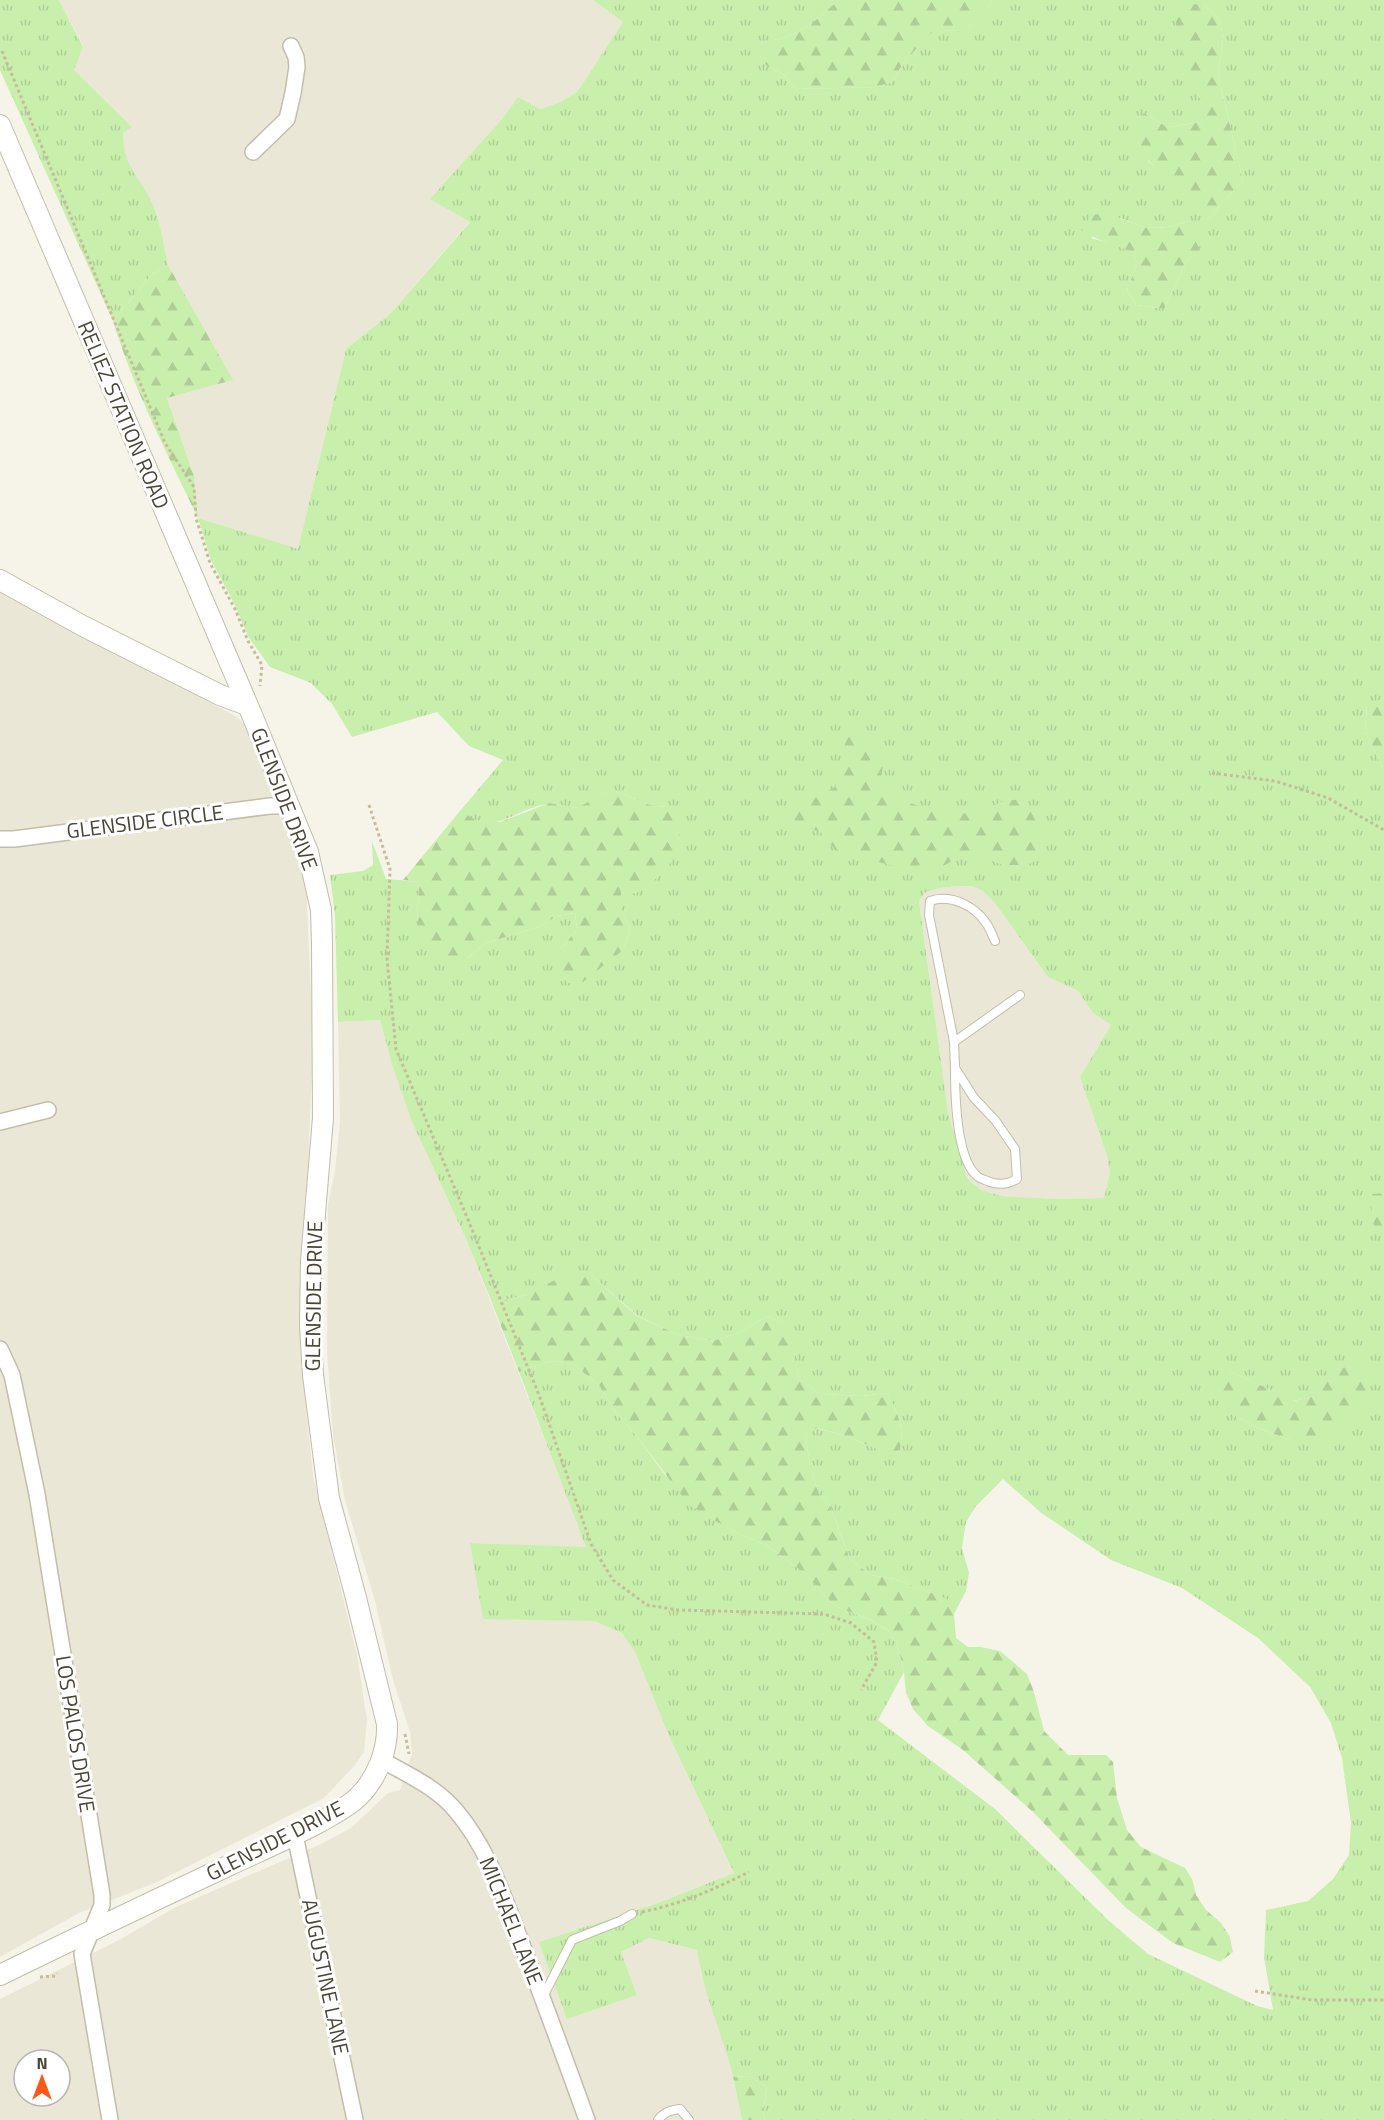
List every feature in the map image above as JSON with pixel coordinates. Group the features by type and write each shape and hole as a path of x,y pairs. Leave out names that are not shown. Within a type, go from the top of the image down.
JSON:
{"street":[{"path":"253,152 287,118 297,68 296,57 291,46"},
{"name":"RELIEZ STATION ROAD","path":"0,125 253,697"},
{"name":"GLENSIDE DRIVE","path":"0,580 83,626 220,695 253,697 308,852 321,910 322,943 323,1118 311,1262 310,1325 313,1375 329,1498 356,1594 387,1724 388,1738 382,1760 367,1787 342,1809 296,1835 0,1975"},
{"name":"GLENSIDE CIRCLE","path":"0,839 270,806 290,806"},
{"path":"0,1122 48,1110"},
{"name":"LOS PALOS DRIVE","path":"0,1349 12,1375 37,1494 102,1895 102,1905 82,1954 110,2120"},
{"name":"MICHAEL LANE","path":"382,1760 438,1794 456,1811 471,1831 492,1868 587,2120"},
{"name":"AUGUSTINE LANE","path":"296,1835 355,2120"}],"lane":[{"path":"955,1068 974,1098 996,1120 1016,1149 1017,1179 1011,1183 995,1184 978,1178 970,1168 961,1141 955,1100 954,1042 929,915 930,901 940,898 967,905 986,922 995,941"},
{"path":"954,1042 1020,995"},
{"path":"542,1998 572,1940 632,1914"},
{"path":"658,2120 672,2110 680,2109 689,2120"}],"path":[{"path":"2,51 165,443 194,487 196,518 210,563 262,665 253,697"},
{"path":"1212,773 1275,781 1328,798 1384,830"},
{"path":"369,805 390,869 387,959 396,1049 539,1395 591,1544 613,1580 647,1605 678,1610 824,1614 851,1623 874,1642 877,1662 861,1690"},
{"path":"404,1731 408,1739 409,1754"},
{"path":"632,1914 672,1906 702,1896 749,1872"},
{"path":"1255,1991 1312,2000 1384,2000"}],"shaded area":[{"path":"59,0 593,0 623,22 577,92 560,102 540,109 518,98 431,199 470,221 392,312 346,349 298,550 198,518 194,476 167,398 232,380 168,265 155,209 128,164 123,145 123,133 132,127 73,70 83,46"},
{"path":"0,589 237,717 246,726 295,841 306,881 313,1042 308,1167 300,1263 300,1333 313,1476 357,1655 367,1720 364,1752 324,1798 157,1882 79,1913 0,1957"},
{"path":"972,886 983,891 994,902 1048,977 1078,991 1093,1013 1111,1025 1080,1077 1107,1156 1110,1173 1105,1198 1055,1199 1002,1196 981,1190 967,1178 948,1112 919,902 924,893 939,888"},
{"path":"380,1020 392,1065 412,1122 466,1239 587,1548 471,1543 483,1618 594,1621 622,1633 635,1652 668,1734 734,1873 658,1903 539,1942 637,1995 621,1952 649,1938 697,1950 701,1974 726,2046 742,2120 0,2120 0,1999 117,1941 176,1907 319,1845 351,1828 388,1793 400,1790 412,1754 410,1732 393,1680 375,1601 345,1500 333,1435 327,1352 328,1204 335,1171 340,1121 338,1022"}],"green space":[{"path":"0,0 59,0 83,47 74,70 132,127 123,133 126,156 155,210 168,265 152,274 113,321 0,70"},
{"path":"593,0 839,0 810,25 787,37 760,43 767,66 783,74 796,89 875,87 892,82 903,63 933,30 955,30 969,27 993,0 1384,0 1384,698 1367,706 1365,732 1384,770 1384,1193 1371,1194 1374,1229 1384,1238 1384,2120 765,2120 763,2111 767,2087 750,2076 733,2077 704,1982 697,1950 649,1938 621,1952 637,1995 567,2019 539,1942 658,1903 734,1873 668,1734 635,1652 622,1633 594,1621 483,1619 470,1543 586,1547 519,1372 551,1361 573,1364 599,1385 616,1413 665,1475 731,1530 766,1545 804,1573 835,1606 873,1621 887,1630 897,1642 904,1672 878,1720 995,1809 1108,1920 1148,1954 1257,2006 1273,2010 1264,1957 1266,1910 1308,1901 1333,1879 1349,1855 1351,1823 1342,1758 1331,1723 1310,1687 1258,1638 1182,1588 1111,1560 1040,1512 1003,1479 976,1506 966,1522 962,1548 969,1573 966,1591 954,1614 946,1599 895,1579 870,1575 850,1559 829,1503 819,1494 810,1467 806,1438 815,1428 843,1435 869,1446 900,1450 899,1420 886,1393 862,1396 819,1394 799,1377 787,1323 766,1317 738,1333 713,1341 679,1335 638,1316 591,1275 527,1295 492,1303 466,1239 412,1122 392,1065 380,1020 338,1022 335,916 330,875 363,871 373,865 372,841 386,879 419,882 417,926 467,958 486,943 539,927 557,916 575,913 577,929 561,949 605,963 623,950 630,929 621,908 620,892 636,893 641,889 666,807 650,805 613,790 575,808 550,804 493,822 472,819 460,811 503,760 469,746 437,712 352,737 332,704 311,683 270,667 249,638 235,605 211,560 198,518 298,549 346,349 392,312 470,222 430,199 503,118 518,97 540,109 560,102 577,92 623,22","holes":["1203,4 1220,20 1223,39 1218,74 1243,181 1207,220 1148,161 1144,113 1167,127 1203,122 1203,107 1197,91","1120,218 1147,228 1168,227 1190,221 1197,253 1186,262 1164,309 1136,305 1127,290 1137,264 1134,253 1117,245 1091,238","972,886 983,891 994,902 1048,977 1078,991 1093,1013 1111,1025 1080,1077 1107,1156 1110,1173 1104,1198 1055,1199 1002,1196 981,1190 967,1178 948,1112 919,902 924,893 939,888","1230,1371 1293,1401 1316,1396 1335,1372 1290,1440 1258,1428 1230,1413"]},
{"path":"839,0 993,0 978,20 964,30 933,31 903,63 892,82 875,87 796,89 783,74 767,66 755,51 760,43 787,37 810,25"},
{"path":"1203,4 1220,20 1223,39 1218,74 1243,181 1206,221 1154,168 1134,138 1136,124 1144,113 1167,127 1203,122 1203,107 1178,43 1175,16 1183,5"},
{"path":"1105,213 1147,228 1168,227 1190,221 1203,234 1197,253 1186,262 1164,309 1136,305 1127,290 1137,264 1134,253 1081,230 1092,215"},
{"path":"168,265 233,380 167,398 194,476 198,518 141,397 113,321 152,274"},
{"path":"1384,698 1384,770 1365,732 1367,705"},
{"path":"847,736 864,736 885,755 881,778 896,798 946,815 980,812 1003,801 1022,799 1038,827 1039,859 1027,865 1003,865 981,857 959,857 938,869 917,872 836,851 820,831 796,828 790,816 800,805 835,787"},
{"path":"613,790 650,805 666,807 679,815 680,826 675,855 664,872 637,892 621,892 621,908 630,929 623,950 583,982 568,983 555,970 561,949 577,929 575,913 557,916 539,927 486,943 467,958 450,960 427,949 417,926 419,882 403,880 460,811 479,822 500,822 549,803 576,808"},
{"path":"1384,1193 1383,1238 1374,1229 1370,1194"},
{"path":"568,1273 591,1275 637,1316 679,1335 713,1341 738,1333 766,1317 788,1323 799,1377 819,1394 862,1396 886,1393 899,1420 900,1450 889,1454 843,1435 816,1428 806,1438 810,1467 819,1494 829,1503 850,1559 870,1575 895,1579 947,1599 954,1614 956,1638 968,1647 1000,1651 1027,1674 1044,1731 1068,1755 1106,1755 1113,1762 1117,1798 1127,1830 1141,1847 1185,1868 1192,1879 1196,1895 1206,1910 1221,1923 1230,1937 1233,1952 1220,1962 1173,1943 1126,1908 1033,1812 963,1750 928,1726 913,1709 906,1693 897,1642 887,1630 873,1621 835,1606 804,1573 766,1545 731,1530 689,1505 616,1413 599,1385 573,1364 551,1361 519,1372 492,1303 527,1295"},
{"path":"1356,1362 1369,1374 1369,1388 1365,1400 1348,1422 1320,1444 1290,1440 1258,1428 1230,1413 1213,1393 1215,1378 1230,1371 1294,1401 1315,1396 1335,1372"},
{"path":"750,2076 767,2087 763,2111 765,2120 742,2120 733,2077"}]}
